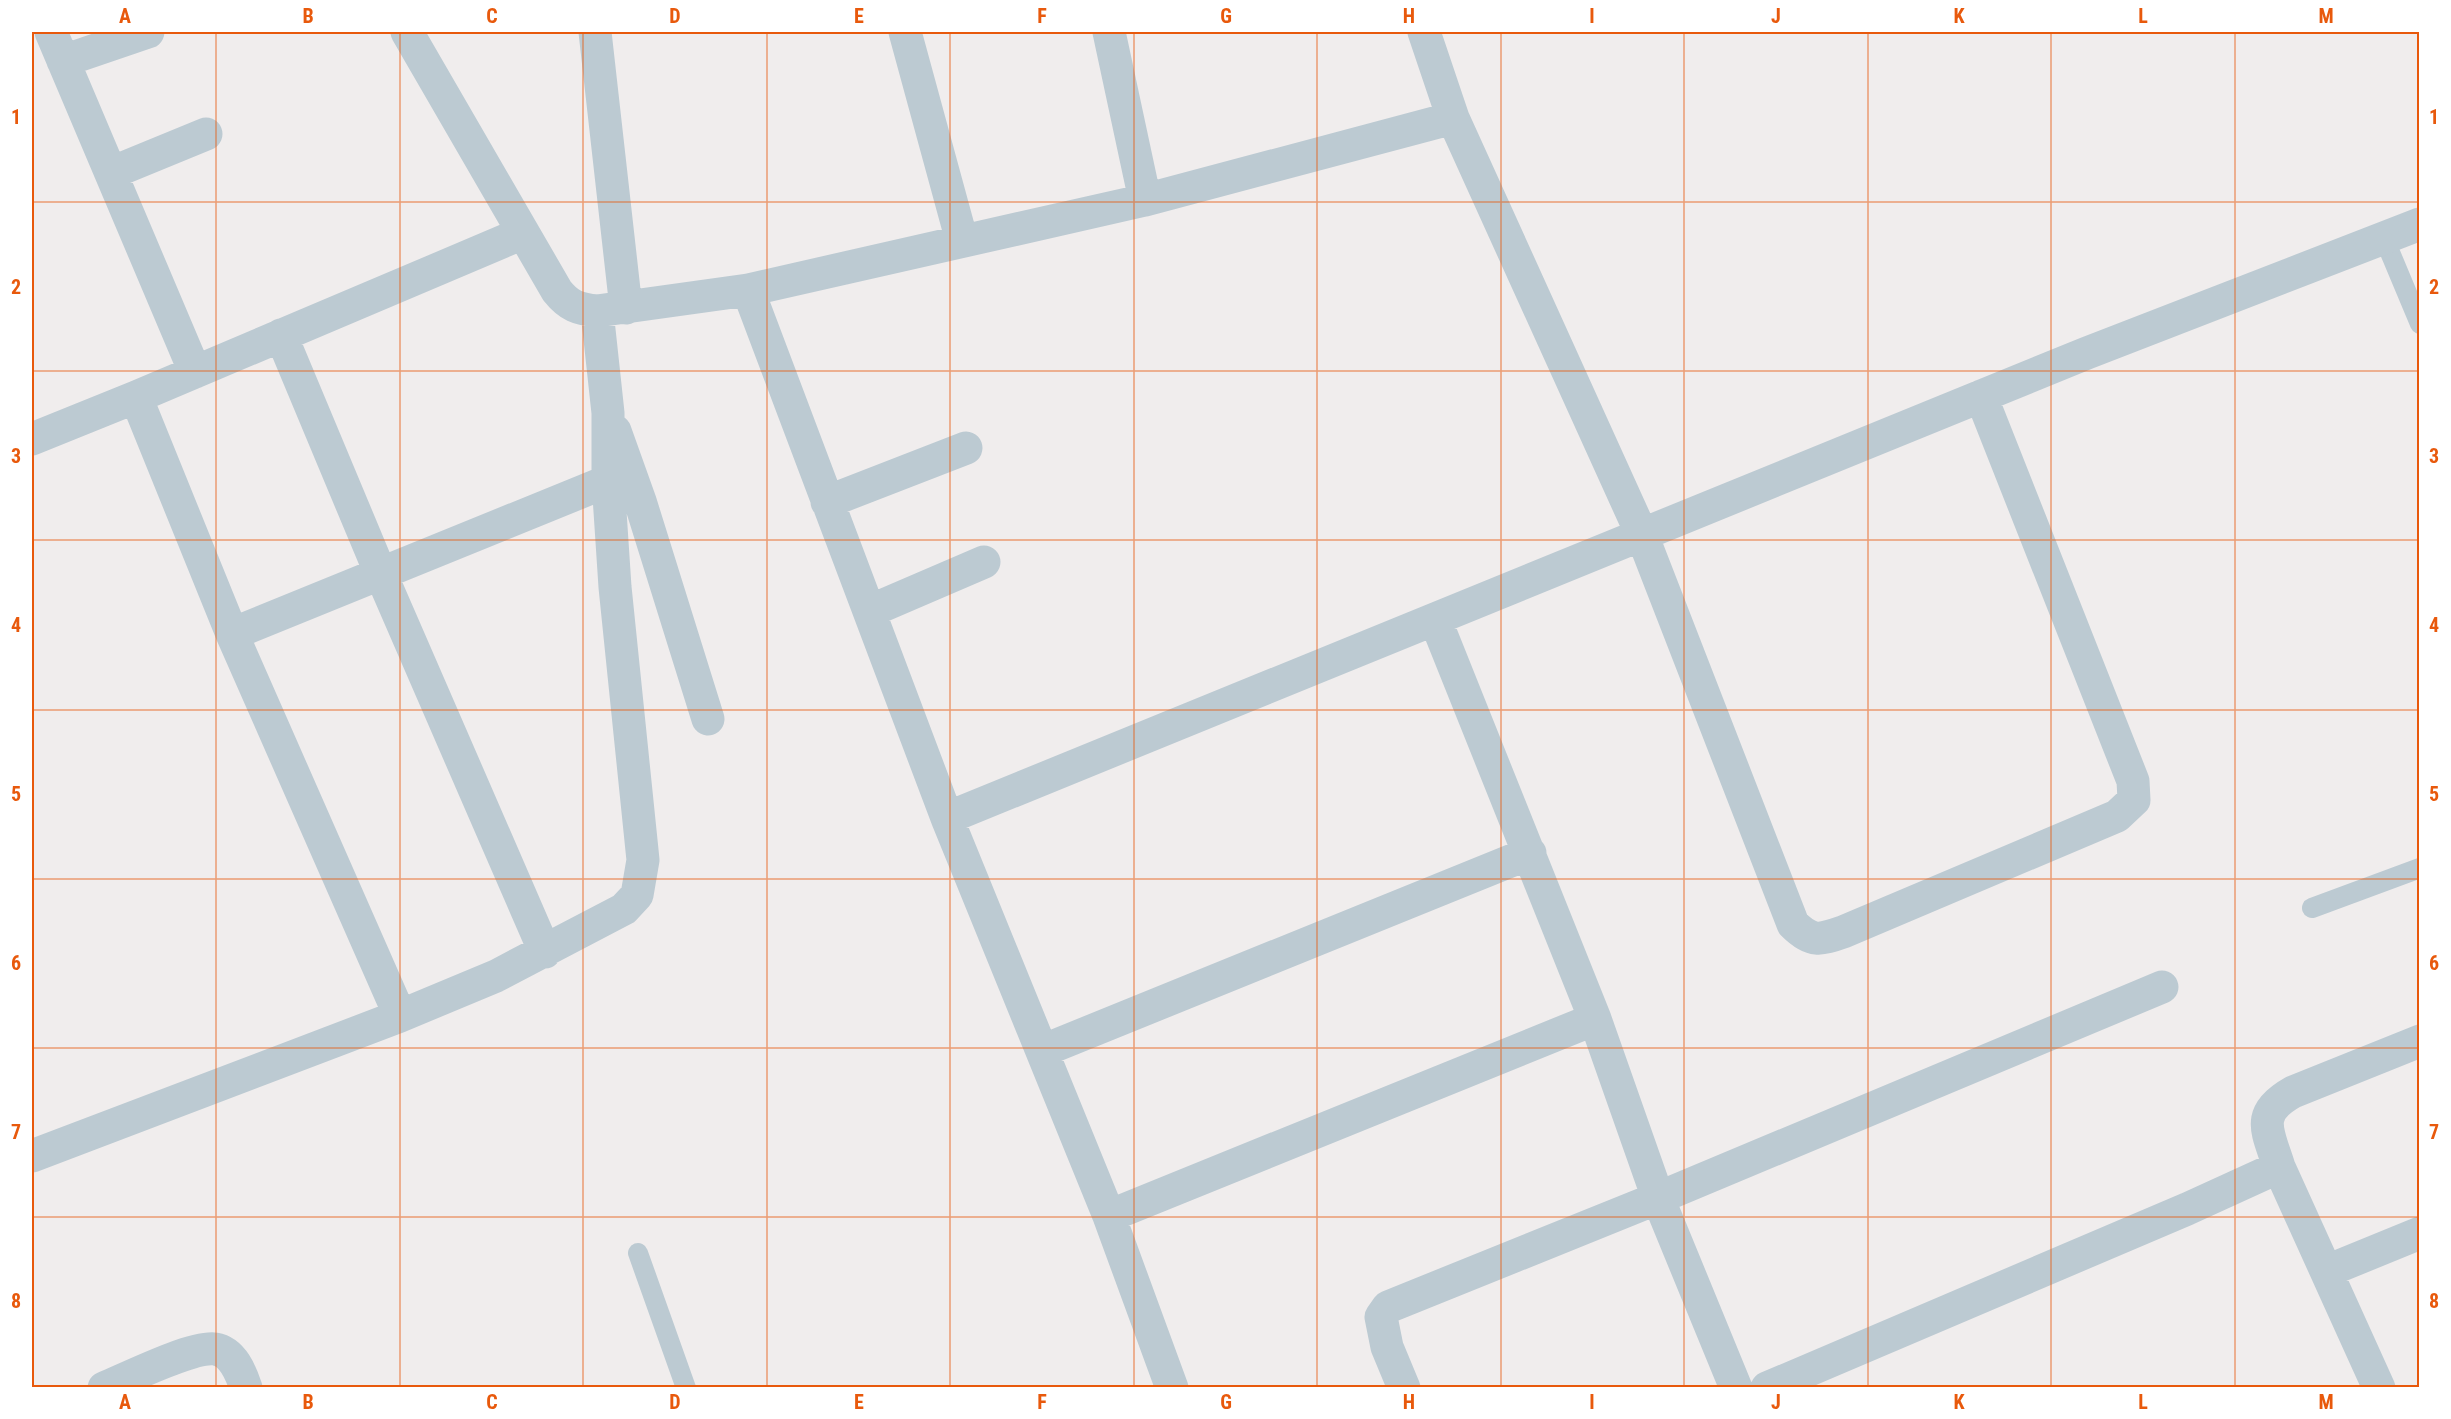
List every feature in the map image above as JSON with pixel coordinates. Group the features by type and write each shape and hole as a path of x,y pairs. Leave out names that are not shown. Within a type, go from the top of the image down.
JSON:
{"street":[{"path":"148,32 57,46 195,372"},
{"path":"407,32 556,291 577,309 611,310 748,290 1145,200 1453,118"},
{"path":"32,1156 400,1016 496,976 624,909 637,895 643,860 615,587 608,481 611,310 595,32"},
{"path":"905,32 962,241"},
{"path":"1109,32 1145,200"},
{"path":"1424,32 1453,118 1642,535 1793,924 1805,936 1822,939 1843,932 2117,816 2134,800 2133,781 1981,396"},
{"path":"111,173 206,134"},
{"path":"947,818 1981,396 2419,226"},
{"path":"32,439 136,398 524,232"},
{"path":"748,290 947,818 1109,1216 1172,1388"},
{"path":"281,335 380,572 545,952"},
{"path":"136,398 232,634 400,1016"},
{"path":"608,413 640,501 708,719"},
{"path":"827,502 966,448"},
{"path":"232,634 608,481"},
{"path":"870,611 984,562"},
{"path":"1435,619 1595,1019 1658,1198 1736,1388"},
{"path":"1041,1051 1530,853"},
{"path":"1404,1388 1383,1330 1381,1317 1388,1307 1658,1198 2162,987"},
{"path":"1109,1216 1595,1019"},
{"path":"2379,1388 2278,1167 2268,1131 2267,1114 2276,1101 2293,1092 2420,1041"},
{"path":"1767,1388 2187,1209 2278,1167"},
{"path":"2327,1271 2420,1233"},
{"path":"104,1388 197,1351 217,1349 233,1359 246,1388"}],"lane":[{"path":"2384,238 2420,324"},
{"path":"2312,908 2420,868"},
{"path":"638,1253 687,1388"}]}
